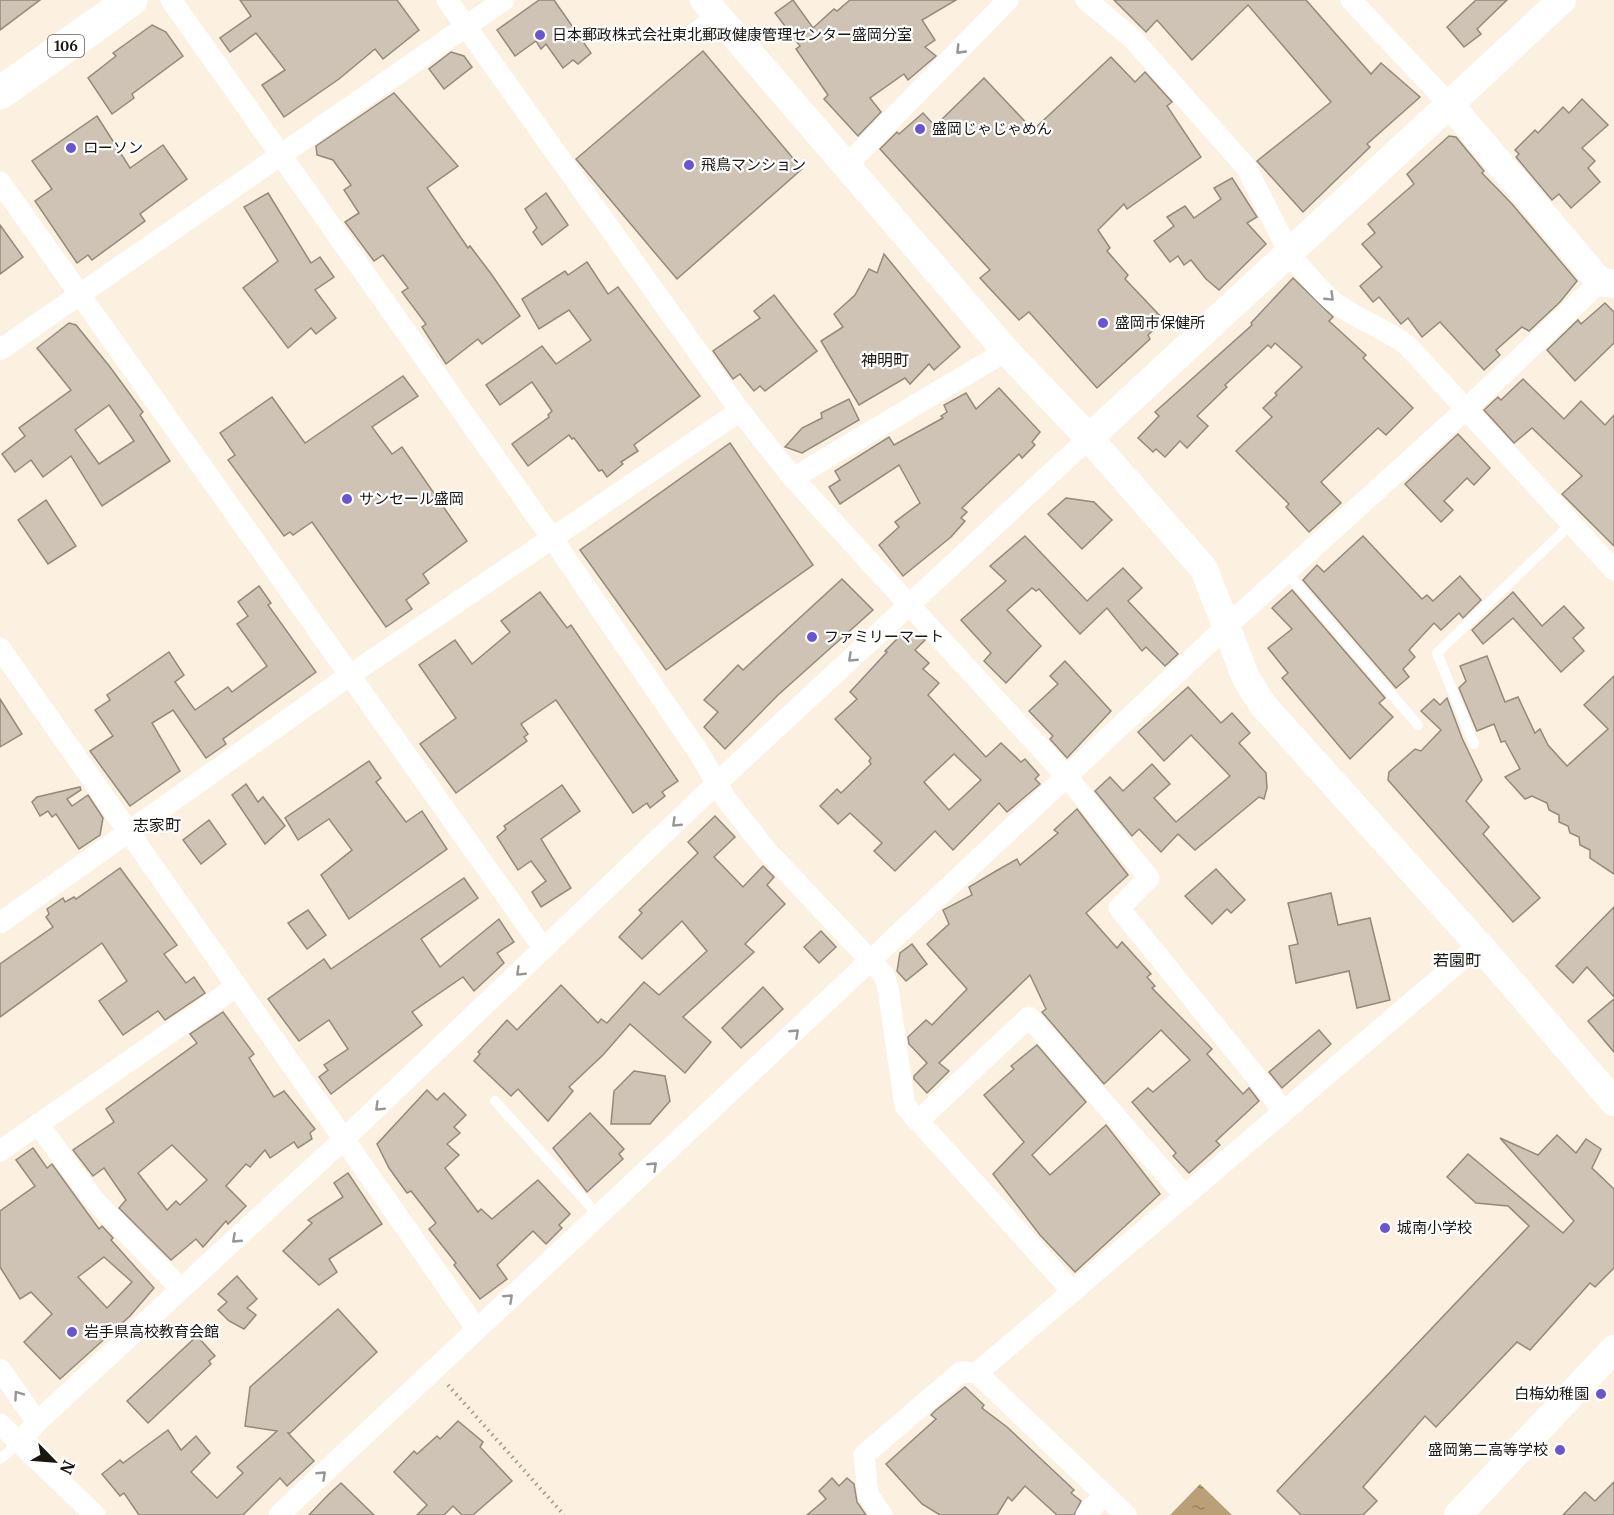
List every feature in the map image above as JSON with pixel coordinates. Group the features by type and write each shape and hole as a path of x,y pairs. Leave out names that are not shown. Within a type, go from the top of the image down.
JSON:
{"highway":[{"name":"106","path":"0,93 131,0"}],"street":[{"path":"171,0 552,538 718,782 726,799 767,851 884,975 888,988 904,1106 1073,1292"},
{"path":"447,0 740,411 793,478 1068,778 1149,878 1119,908 1284,1111"},
{"path":"0,350 504,0"},
{"path":"1086,0 1132,38 1246,167 1290,254 1335,303 1407,345 1614,570"},
{"path":"279,1515 476,1328 1068,778 1227,626 1607,283 1450,106 1351,0"},
{"path":"20,1442 37,1422 345,1138 718,782 1562,0"},
{"path":"845,167 1002,3"},
{"path":"709,6 845,167 1006,351 1089,438 1204,569 1246,678 1262,704 1479,945 1614,1102"},
{"path":"0,182 544,949"},
{"path":"793,478 1006,351"},
{"path":"0,923 350,675 740,411"},
{"path":"0,648 476,1328"},
{"path":"977,1373 1479,945"},
{"path":"0,1151 237,986"},
{"path":"918,1121 1029,1017 1185,1196"},
{"path":"38,1124 94,1200 181,1288"},
{"path":"1458,1515 1614,1349"},
{"path":"0,1369 37,1422"},
{"path":"882,1515 868,1495 864,1455 961,1372 977,1373 1126,1515"},
{"path":"0,1424 95,1515"},
{"path":"1086,1515 1104,1494"}],"lane":[{"path":"692,29 709,6"},
{"path":"1474,744 1437,653 1571,524"},
{"path":"1286,572 1418,725"},
{"path":"495,1101 599,1216"},
{"path":"0,1458 20,1442"}],"path":[{"path":"433,1369 564,1515"}],"water":[{"path":"1200,1484 1232,1515 1170,1515"}],"building":[{"path":"0,0 40,0 0,30"},
{"path":"240,0 397,0 419,30 383,59 375,49 339,79 284,117 262,85 285,70 256,33 230,52 220,38 251,16"},
{"name":"日本郵政株式会社東北郵政健康管理センター盛岡分室","path":"539,0 554,0 591,53 578,64 573,60 563,68 546,44 541,49 536,41 515,56 497,30"},
{"path":"793,0 813,28 834,9 837,11 850,0 956,0 922,20 935,40 925,47 936,56 908,80 904,74 870,98 881,112 858,136 824,99 828,95 796,49 800,46 775,13"},
{"path":"1114,0 1306,0 1371,74 1381,63 1420,97 1367,144 1370,147 1303,212 1257,161 1331,102 1248,5 1192,60 1157,20 1146,32"},
{"path":"1476,0 1507,0 1477,29 1481,34 1464,47 1447,27"},
{"path":"152,25 166,32 183,56 132,94 134,98 112,114 88,78 116,56 113,53"},
{"name":"飛鳥マンション","path":"703,51 802,169 677,279 576,159"},
{"path":"451,52 464,56 472,67 444,89 429,69"},
{"path":"1111,57 1135,82 1145,72 1172,102 1167,106 1201,157 1127,209 1124,204 1098,230 1110,248 1107,251 1128,275 1125,279 1164,320 1148,335 1150,339 1097,388 1029,312 1019,320 980,278 990,270 880,149 897,132 899,134 923,113 935,126 984,78 1033,130"},
{"path":"394,93 458,166 427,188 468,248 470,246 520,316 482,344 478,339 446,364 422,327 426,324 402,292 408,288 383,255 374,261 345,222 359,213 344,190 351,185 333,160 317,155 316,146"},
{"path":"1582,99 1608,125 1582,148 1595,161 1588,168 1600,182 1571,208 1559,194 1552,200 1516,157 1519,154 1515,150 1535,130 1538,133 1563,107 1569,113"},
{"path":"97,116 130,168 163,145 187,179 140,214 145,221 92,260 88,255 77,263 35,201 52,189 32,161"},
{"path":"1449,136 1456,137 1484,171 1482,173 1512,204 1577,281 1560,302 1529,331 1522,327 1496,350 1500,355 1484,370 1440,322 1422,337 1408,318 1401,324 1379,297 1373,302 1360,286 1382,267 1362,244 1375,233 1368,224 1414,184 1407,174"},
{"path":"1232,178 1257,217 1247,223 1266,244 1219,290 1206,279 1191,260 1184,265 1178,256 1170,262 1154,241 1174,226 1167,217 1185,206 1194,218 1221,199 1214,188"},
{"path":"268,193 311,263 320,257 334,277 315,290 336,318 316,334 311,328 288,348 243,288 278,261 244,207"},
{"path":"546,193 568,225 542,245 533,232 537,228 525,209"},
{"path":"0,225 23,257 0,274"},
{"path":"884,254 960,347 934,370 929,364 910,384 905,378 859,405 821,341 843,327 834,314 855,295 869,269 877,273"},
{"path":"587,262 608,294 618,287 700,396 634,445 638,451 621,462 623,464 607,477 602,470 599,471 574,438 572,439 569,435 528,466 512,444 549,417 552,411 532,382 500,405 486,385 542,346 556,364 591,340 569,310 539,329 522,299 565,271 568,275"},
{"path":"1293,278 1333,317 1329,321 1366,355 1363,358 1413,408 1386,435 1378,428 1321,482 1341,503 1309,532 1286,507 1289,504 1236,451 1272,417 1263,408 1302,367 1275,343 1271,348 1268,345 1225,385 1227,387 1197,416 1208,426 1187,448 1180,441 1165,457 1156,449 1153,452 1138,438 1159,416 1155,412 1252,325 1251,323"},
{"path":"774,295 817,351 765,391 760,386 754,391 740,374 733,379 713,351 760,318 754,311"},
{"path":"1605,303 1614,312 1614,343 1575,381 1547,350 1578,320 1581,324"},
{"path":"69,323 76,325 143,412 140,415 170,461 102,506 71,456 43,477 31,460 15,472 2,454 25,436 19,428 71,390 37,348","holes":["109,405 134,441 99,464 75,430"]},
{"name":"サンセール盛岡","path":"403,376 418,396 372,427 392,454 402,447 467,541 423,574 429,583 406,600 412,609 386,627 312,522 293,535 290,532 284,536 228,460 235,455 220,433 272,397 305,443"},
{"path":"1523,379 1564,419 1581,401 1605,425 1614,415 1614,546 1562,494 1582,476 1532,428 1514,443 1484,410 1498,397 1501,400"},
{"path":"999,388 1040,432 1032,442 1035,445 1022,458 1019,454 962,508 967,512 961,518 965,521 951,537 903,576 879,545 899,527 895,522 920,503 899,465 840,504 829,487 840,480 835,471 889,437 894,445 943,418 941,416 947,412 944,405 966,393 976,409"},
{"path":"849,399 859,420 802,453 785,447 802,428 822,418 821,413"},
{"path":"1458,434 1490,468 1474,485 1467,478 1444,501 1453,510 1441,522 1405,484"},
{"path":"730,443 813,565 666,670 580,550"},
{"path":"1066,498 1094,502 1112,520 1082,549 1048,514"},
{"path":"46,500 76,546 48,564 18,520"},
{"path":"1025,536 1087,601 1123,568 1142,588 1128,601 1178,654 1165,666 1146,647 1142,651 1107,608 1080,634 1039,589 1036,591 1032,588 1007,610 1041,646 1006,683 984,661 991,653 961,620 1006,581 990,566"},
{"path":"1363,536 1422,599 1427,595 1433,601 1460,576 1481,600 1463,618 1459,613 1441,630 1434,623 1409,650 1415,657 1403,669 1409,677 1396,688 1303,580 1317,565 1324,572"},
{"name":"ファミリーマート","path":"842,579 873,610 778,695 725,749 704,727 718,712 704,700 738,665 743,670"},
{"path":"259,586 271,603 268,605 316,672 223,739 226,744 206,758 173,710 152,723 180,771 130,806 90,751 113,736 95,710 110,700 107,695 169,652 184,675 175,682 195,710 228,687 232,692 267,666 237,624 248,616 238,602"},
{"path":"1292,590 1385,698 1379,703 1393,717 1350,759 1282,678 1288,673 1268,648 1292,629 1272,608"},
{"path":"540,592 567,628 571,625 678,781 662,792 665,796 650,808 647,803 633,813 556,700 521,724 528,734 524,737 527,741 456,793 420,744 456,718 419,665 455,640 472,664 510,632 501,621"},
{"path":"1513,592 1542,626 1564,606 1584,628 1573,638 1584,651 1561,672 1513,618 1483,644 1472,630"},
{"path":"905,631 925,640 915,650 929,663 923,669 939,683 928,695 986,757 1001,743 1021,762 1025,759 1039,775 1035,779 1040,784 1007,812 999,803 953,850 935,831 895,871 874,851 882,843 850,813 838,824 820,806 837,789 841,793 871,764 869,761 871,758 835,719 857,699 850,692 887,652 885,651","holes":["954,754 981,780 949,810 924,782"]},
{"path":"1487,656 1505,702 1518,697 1535,733 1540,729 1548,745 1567,766 1608,729 1584,705 1614,676 1614,874 1590,858 1590,850 1580,845 1579,837 1570,833 1568,826 1559,822 1559,815 1549,810 1547,803 1532,796 1525,799 1505,777 1520,769 1505,741 1501,742 1494,724 1477,731 1459,688 1466,681 1460,666"},
{"path":"1065,661 1111,711 1067,758 1050,739 1053,736 1029,711 1058,684 1050,676"},
{"path":"1188,687 1221,723 1232,713 1250,733 1239,743 1266,773 1267,788 1264,799 1259,797 1195,850 1178,834 1161,852 1139,829 1132,836 1095,791 1110,777 1123,791 1152,764 1170,784 1154,798 1176,822 1230,776 1191,735 1164,761 1138,732"},
{"path":"1447,698 1462,738 1482,780 1466,801 1489,827 1483,834 1540,898 1513,922 1388,780 1389,772 1415,749 1421,751 1441,730 1421,711 1434,699 1440,705"},
{"path":"0,699 22,734 0,747"},
{"path":"369,761 381,778 376,782 406,822 422,811 447,849 349,919 321,875 352,850 329,819 298,840 285,818"},
{"path":"246,784 258,802 263,797 285,826 265,844 232,795"},
{"path":"562,785 580,811 541,839 571,888 541,907 532,892 546,881 531,861 518,870 497,837 506,829 504,826"},
{"path":"80,787 81,790 67,799 72,806 88,795 103,818 100,835 79,849 56,814 52,817 48,811 40,816 32,802 37,797"},
{"path":"1077,809 1128,875 1086,913 1117,948 1122,942 1151,974 1147,977 1155,986 1152,988 1212,1049 1207,1054 1243,1094 1249,1088 1259,1101 1216,1141 1220,1145 1189,1173 1173,1156 1176,1153 1132,1102 1148,1088 1153,1092 1190,1060 1161,1030 1104,1084 1042,1012 1046,1009 1030,975 939,1063 949,1071 927,1093 914,1079 914,1076 927,1063 909,1044 908,1037 926,1020 932,1025 967,989 927,944 949,924 943,910 972,895 969,887 996,871 1017,859 1020,865 1058,833 1054,830"},
{"path":"715,816 735,837 714,857 743,887 763,866 774,877 767,885 785,904 745,944 754,952 683,1017 711,1042 685,1073 630,1024 603,1055 569,1087 573,1091 548,1121 518,1089 511,1096 474,1061 480,1054 478,1052 507,1020 517,1030 561,985 598,1023 601,1019 607,1023 644,982 659,995 707,951 682,921 642,959 619,937 642,913 639,910 698,853 688,842"},
{"path":"209,820 226,844 201,864 183,840"},
{"path":"120,868 177,945 164,954 186,983 194,977 205,993 165,1020 158,1011 123,1035 99,1001 127,981 102,943 0,1017 0,964 53,927 46,917 49,914 47,909 63,898 65,902 74,897 76,899"},
{"path":"1216,869 1245,900 1231,913 1227,909 1212,924 1185,896"},
{"path":"464,878 478,898 421,939 440,967 499,919 514,942 497,953 504,963 474,991 463,977 412,1012 422,1025 331,1094 319,1077 328,1070 324,1065 348,1049 329,1020 299,1041 268,999 324,959 331,969"},
{"path":"1331,893 1338,925 1370,918 1390,1000 1357,1008 1349,971 1296,983 1289,946 1298,944 1288,903"},
{"path":"1614,907 1614,997 1587,967 1573,983 1556,966"},
{"path":"308,910 326,935 307,949 288,923"},
{"path":"821,931 836,947 819,963 804,947"},
{"path":"912,944 927,964 906,981 897,971 900,953"},
{"path":"763,987 783,1009 741,1048 722,1028"},
{"path":"1614,999 1614,1052 1588,1021"},
{"path":"223,1012 254,1054 249,1058 274,1097 284,1091 315,1129 310,1133 312,1139 298,1148 294,1142 270,1158 265,1150 250,1167 246,1164 226,1186 246,1206 228,1224 226,1221 203,1247 196,1239 171,1260 119,1208 126,1200 104,1168 93,1176 73,1150 114,1122 106,1109 197,1043 190,1034","holes":["172,1145 207,1180 180,1205 176,1201 167,1210 138,1173"]},
{"path":"1319,1030 1331,1044 1282,1088 1269,1072"},
{"path":"1037,1045 1086,1102 1032,1155 1050,1175 1106,1125 1160,1194 1075,1272 1040,1235 993,1174 1024,1142 984,1095 1014,1069 1011,1066"},
{"path":"634,1071 665,1076 670,1101 650,1124 611,1124 614,1091"},
{"path":"427,1090 437,1100 444,1093 466,1115 454,1127 460,1133 447,1144 459,1155 445,1168 478,1212 481,1209 492,1219 538,1180 570,1214 559,1225 562,1228 546,1244 533,1231 497,1265 507,1279 480,1299 454,1265 456,1263 429,1229 436,1223 411,1191 407,1193 389,1168 377,1144"},
{"path":"590,1113 624,1149 619,1154 623,1159 587,1192 553,1148"},
{"path":"1557,1135 1576,1153 1586,1139 1601,1149 1592,1168 1614,1189 1614,1268 1595,1287 1590,1283 1530,1350 1517,1342 1436,1427 1425,1416 1363,1487 1377,1501 1363,1515 1301,1515 1277,1491 1529,1226 1508,1206 1476,1203 1447,1177 1468,1154 1563,1233 1574,1221 1500,1138 1538,1155"},
{"path":"33,1148 47,1168 52,1164 99,1229 102,1226 113,1238 111,1240 154,1288 130,1316 60,1379 24,1342 52,1314 31,1292 20,1299 0,1267 0,1211 35,1186 16,1160","holes":["104,1257 132,1282 107,1308 78,1277"]},
{"path":"348,1173 382,1224 329,1259 337,1272 319,1285 283,1251 312,1223 308,1220 343,1197 334,1183"},
{"path":"237,1276 257,1299 247,1308 256,1315 244,1329 229,1321 218,1310 227,1302 218,1294"},
{"path":"338,1309 377,1352 288,1433 314,1461 287,1486 280,1478 243,1515 139,1515 124,1493 120,1496 102,1474 120,1460 123,1463 168,1430 181,1450 196,1436 210,1453 191,1472 217,1498 243,1473 237,1467 277,1431 245,1426 250,1387"},
{"path":"197,1336 215,1356 209,1361 211,1364 148,1423 127,1401"},
{"path":"965,1387 984,1405 982,1408 1007,1427 1074,1490 1071,1493 1081,1501 1074,1515 1057,1515 1025,1486 1012,1501 1008,1497 997,1515 940,1515 922,1504 886,1464 936,1419 931,1415 936,1410"},
{"path":"458,1421 483,1442 480,1447 512,1481 473,1515 462,1515 453,1506 444,1515 417,1515 427,1505 394,1472 414,1451 417,1454 437,1436 440,1439"},
{"path":"832,1478 839,1486 847,1478 854,1484 857,1502 866,1515 807,1515 826,1499 819,1491"},
{"path":"1614,1482 1614,1515 1563,1515 1585,1492 1595,1501"},
{"path":"341,1483 374,1515 309,1515"}],"place":[{"name":"日本郵政株式会社東北郵政健康管理センター盛岡分室","path":"540,35"},
{"name":"盛岡じゃじゃめん","path":"920,129"},
{"name":"ローソン","path":"71,148"},
{"name":"飛鳥マンション","path":"689,165"},
{"name":"盛岡市保健所","path":"1103,323"},
{"name":"サンセール盛岡","path":"347,499"},
{"name":"ファミリーマート","path":"812,637"},
{"name":"城南小学校","path":"1385,1228"},
{"name":"岩手県高校教育会館","path":"72,1332"},
{"name":"白梅幼稚園","path":"1601,1394"},
{"name":"盛岡第二高等学校","path":"1560,1450"}],"district":[{"name":"神明町","path":"885,360"},
{"name":"志家町","path":"157,825"},
{"name":"若園町","path":"1457,960"}]}
